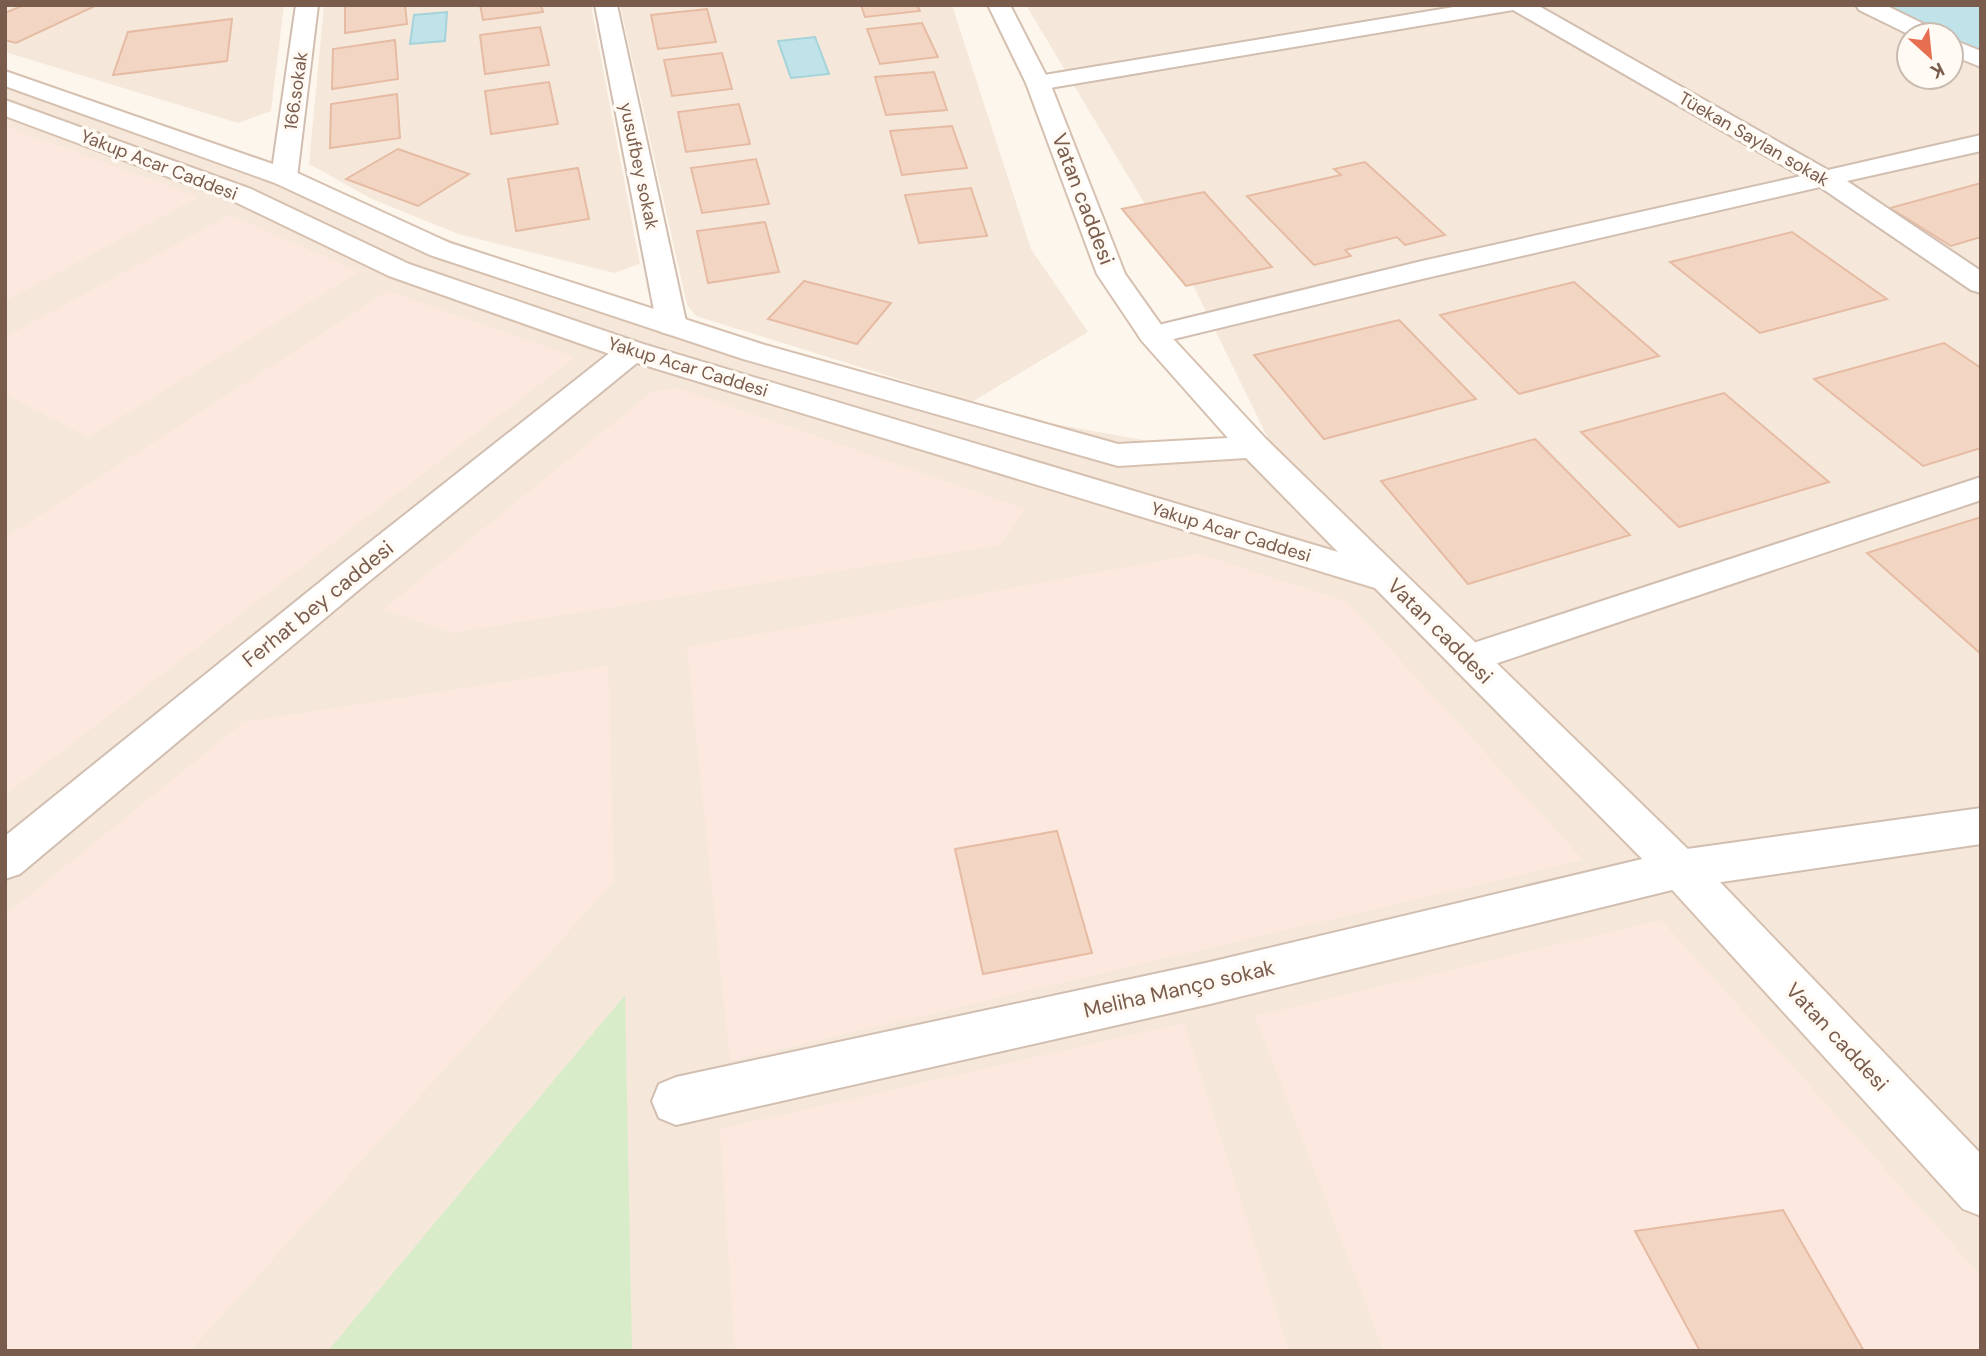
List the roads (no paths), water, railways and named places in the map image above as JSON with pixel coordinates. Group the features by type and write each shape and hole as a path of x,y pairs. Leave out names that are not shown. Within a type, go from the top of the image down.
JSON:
{"street":[{"name":"166.sokak","path":"284,177 307,5"},
{"name":"yusufbey sokak","path":"606,5 671,326"},
{"name":"Vatan caddesi","path":"999,5 1038,83 1111,274 1153,335 1254,447 1680,869 1981,1191"},
{"path":"1038,83 1508,5"},
{"name":"Tüekan Saylan sokak","path":"1520,5 1827,180 1981,284"},
{"path":"1867,5 1900,21"},
{"path":"1965,53 1981,60"},
{"name":"Yakup Acar Caddesi","path":"5,78 284,177 440,249 671,326 1118,455 1254,447"},
{"name":"Yakup Acar Caddesi","path":"5,107 242,195 399,270 632,351 1388,579"},
{"path":"1153,335 1422,270 1981,144"},
{"name":"Ferhat bey caddesi","path":"5,861 354,574 632,351"},
{"path":"1468,659 1981,488"},
{"name":"Meliha Manço sokak","path":"676,1101 1210,983 1680,869 1981,826"}],"water":[{"path":"1881,5 1981,5 1981,53 1965,45 1965,21 1915,21"},
{"path":"447,12 445,41 410,44 414,15"},
{"path":"815,37 829,74 791,78 778,41"}]}
